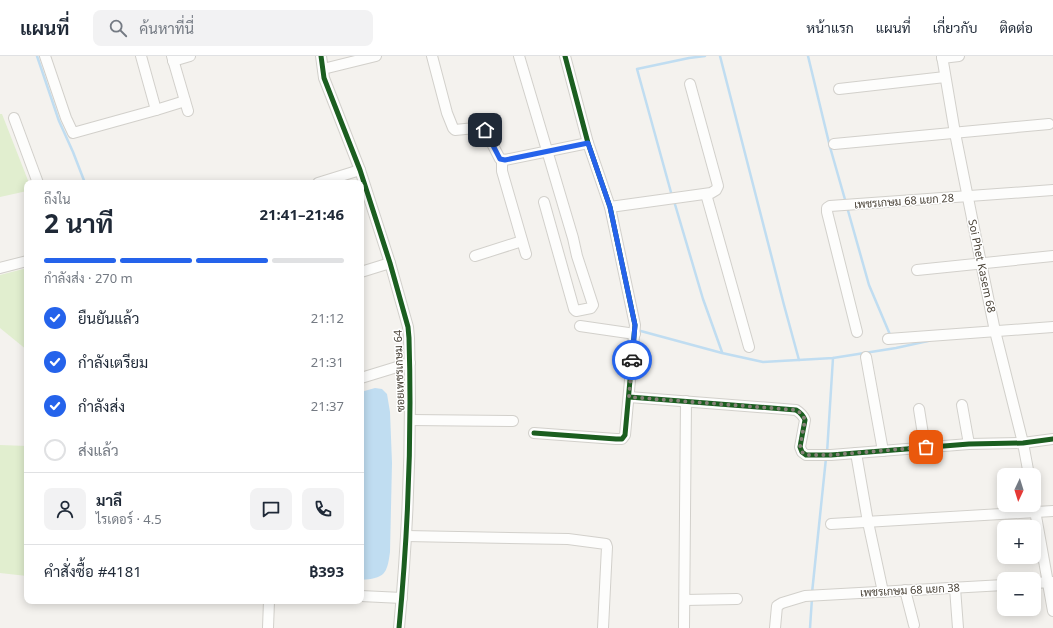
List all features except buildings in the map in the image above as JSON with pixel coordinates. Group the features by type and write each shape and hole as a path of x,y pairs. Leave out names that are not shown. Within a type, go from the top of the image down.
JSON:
{"street":[{"path":"45,56 66,118 73,132 185,101"},
{"path":"141,56 156,110"},
{"path":"188,111 173,58 190,56"},
{"name":"ซอยเพชรเกษม 64","path":"321,56 324,78 363,180"},
{"path":"323,70 376,56"},
{"path":"432,56 450,123 453,128 456,130 475,128 485,130 500,159 502,160 502,171 526,254"},
{"path":"519,56 577,256 593,305 591,308 580,311 576,311 574,309 544,202"},
{"path":"534,432 622,439 625,435 635,330 610,207 588,143 565,56"},
{"path":"942,57 958,56"},
{"name":"Soi Phet Kasem 68","path":"942,57 955,133 995,331 1023,443 1028,468"},
{"path":"838,89 945,76"},
{"path":"610,207 706,194 716,190 718,186 690,84"},
{"path":"14,118 37,180"},
{"path":"834,144 1049,124"},
{"path":"502,160 588,143"},
{"path":"328,180 360,170"},
{"name":"ซอยเพชรเกษม 64","path":"364,182 390,263 408,327 410,363 410,420 406,536 400,628"},
{"name":"เพชรเกษม 68 แยก 28","path":"857,332 827,208 830,206 859,203 1053,190"},
{"path":"706,194 749,347"},
{"path":"475,256 522,241"},
{"path":"917,270 1053,256"},
{"path":"0,268 24,262"},
{"path":"364,271 390,263"},
{"path":"580,326 635,330"},
{"path":"888,340 1053,326"},
{"path":"866,357 883,451"},
{"path":"364,377 410,363"},
{"path":"629,397 796,410 801,412 805,420 800,447 802,452 806,455 831,455 969,444 1023,443 1053,439"},
{"path":"684,628 686,401"},
{"path":"962,405 969,444"},
{"path":"919,409 926,447"},
{"path":"410,420 513,421"},
{"path":"856,453 868,522 883,592"},
{"path":"1041,510 1053,511"},
{"path":"831,524 1002,512"},
{"path":"1035,512 1051,582 1053,611"},
{"path":"406,536 568,539 606,544 604,628"},
{"path":"1041,583 1051,582"},
{"name":"เพชรเกษม 68 แยก 38","path":"775,628 777,606 805,596 816,594 997,585"},
{"path":"955,588 958,628"},
{"path":"905,590 914,625"},
{"path":"364,596 402,598"},
{"path":"685,600 737,599"},
{"path":"268,628 269,604"}],"green space":[{"path":"0,114 2,114 28,180 24,180 24,192 0,197"},
{"path":"24,269 24,348 0,328 0,275"},
{"path":"0,445 24,446 24,576 0,573"}],"water":[{"path":"375,388 382,389 387,394 390,412 392,463 390,552 387,566 383,574 375,578 364,580 364,391"}],"waterway":[{"path":"37,56 59,121 84,180"},
{"path":"672,196 637,69 705,56"},
{"path":"720,56 799,360"},
{"path":"808,56 830,147 846,203"},
{"path":"674,201 703,299 722,352"},
{"path":"847,207 869,285 891,337"},
{"path":"637,330 722,353 763,362 833,358 896,348 928,341"},
{"path":"827,453 833,358"},
{"path":"812,593 826,458"},
{"path":"810,628 812,598"}],"cycle path":[{"path":"321,56 324,78 363,180"},
{"path":"534,433 622,439 625,435 635,325 610,207 588,143 565,56"},
{"path":"364,182 390,263 408,327 409,338 410,410 408,483 405,556 399,628"},
{"path":"629,397 796,410 802,414 805,420 800,447 802,452 806,455 831,455 969,444 1023,443 1053,439"}],"way so far":[{"path":"632,360 629,397 796,410 801,412 805,420 800,447 802,452 806,455 831,455 926,447"}],"route":[{"path":"485,130 500,159 505,160 588,143 610,207 635,325 632,360"}]}
